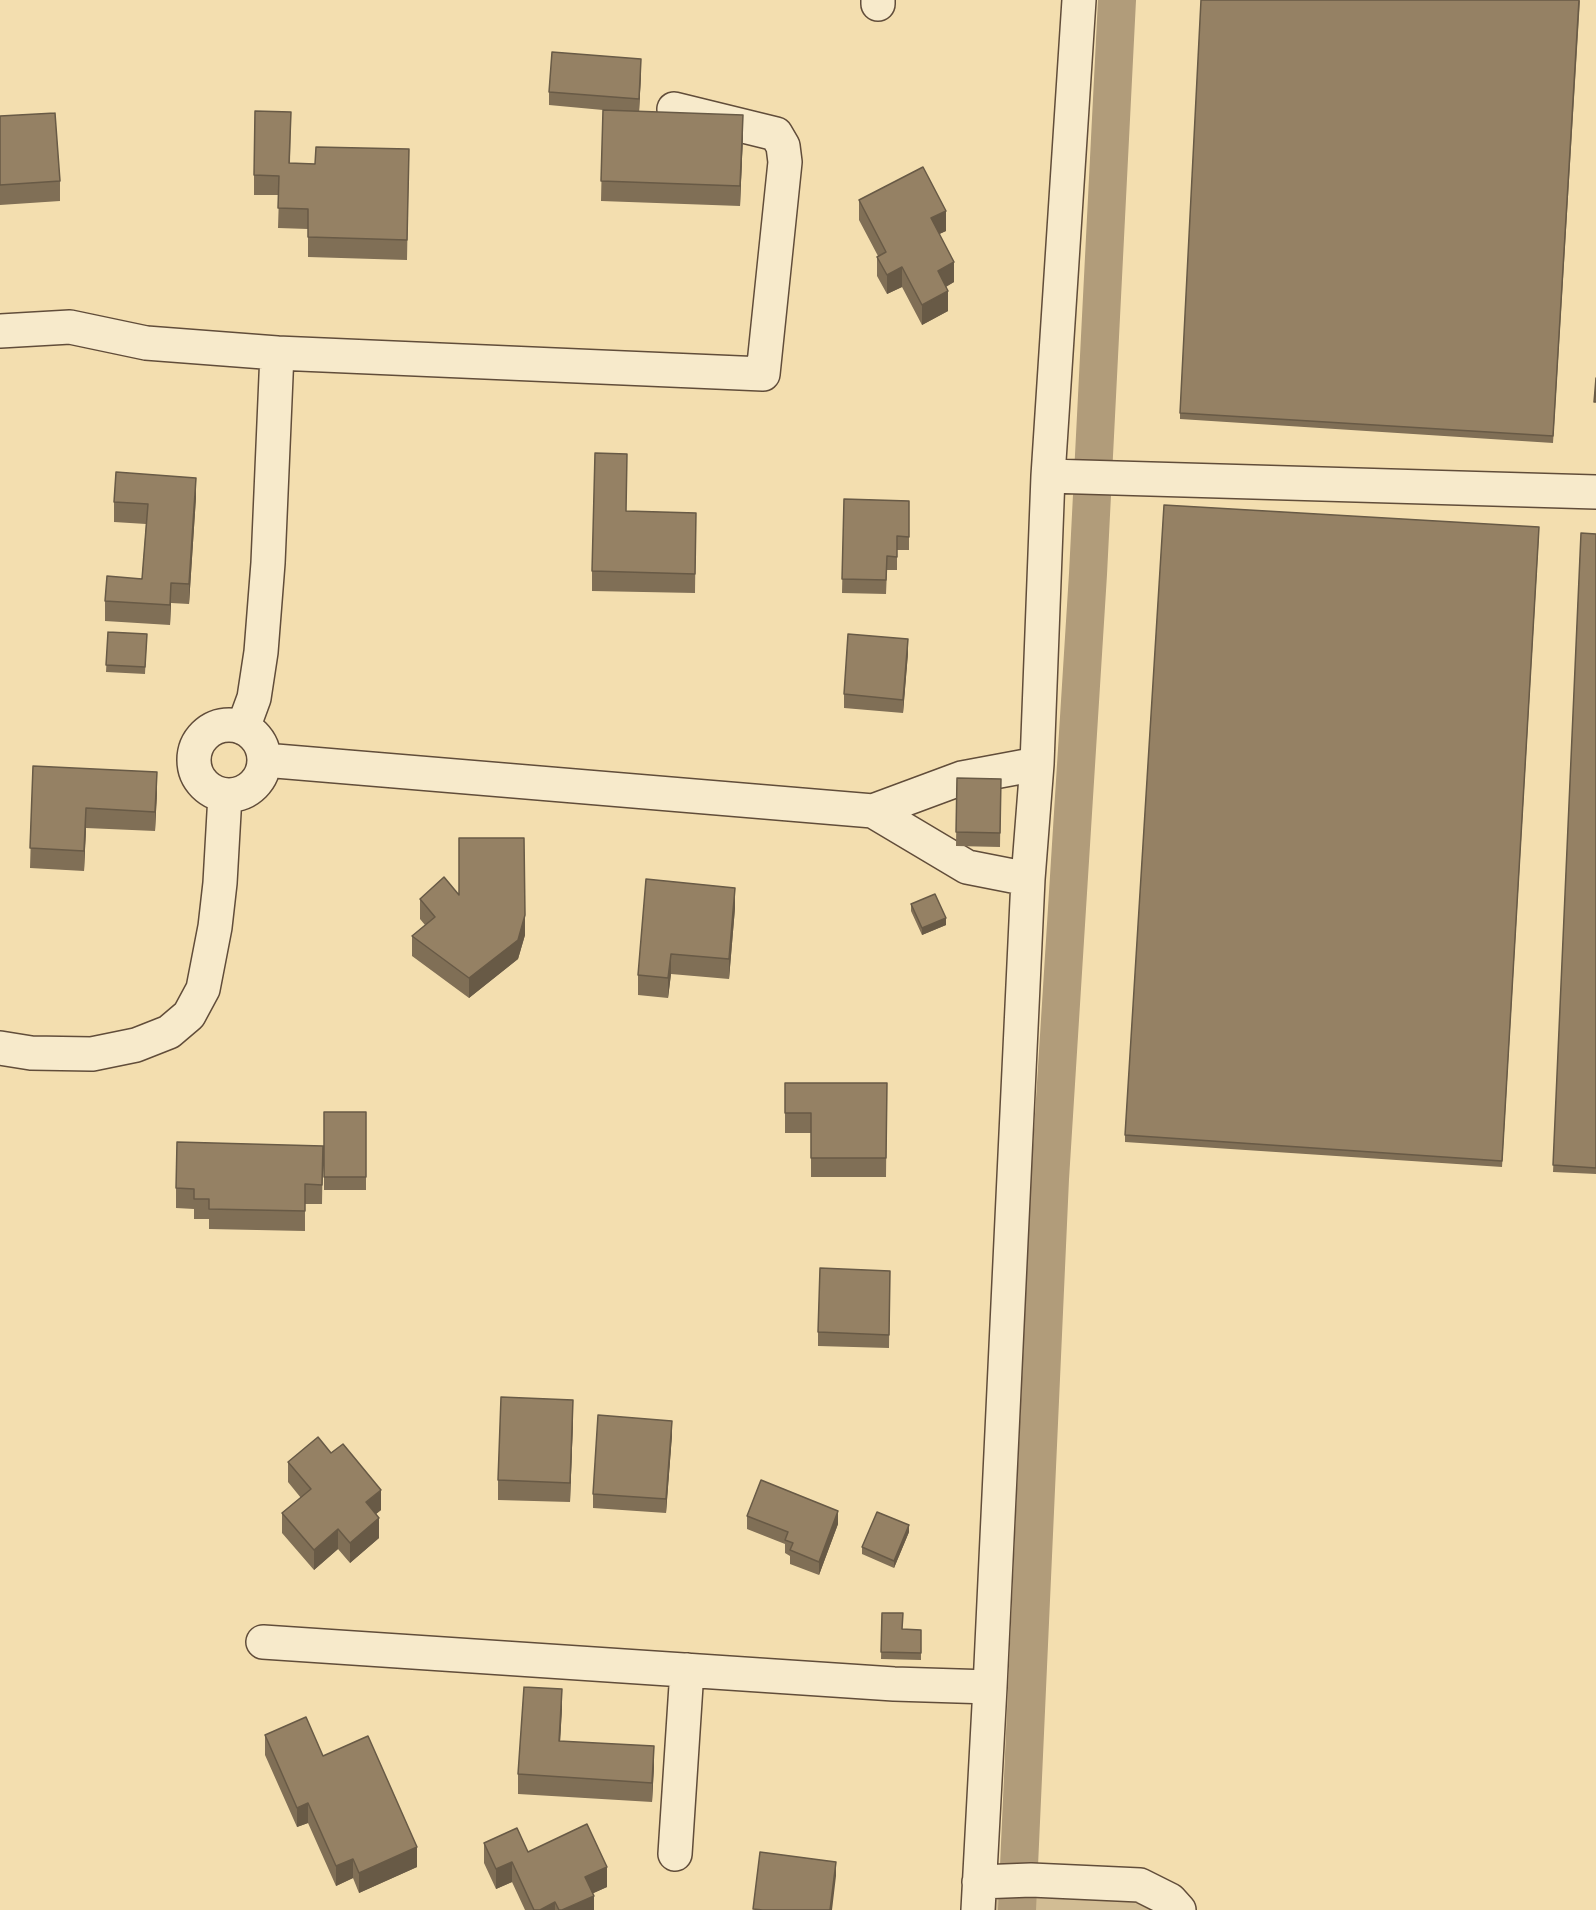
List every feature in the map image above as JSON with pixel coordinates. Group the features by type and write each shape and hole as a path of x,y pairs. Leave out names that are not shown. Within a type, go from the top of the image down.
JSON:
{"street":[{"path":"1079,0 1048,476 1037,764 1028,879 979,1896 1031,1880 1140,1885 1170,1900 1179,1910"},
{"path":"0,331 70,327 146,344 278,353 763,375 785,162 783,146 776,134 674,109"},
{"path":"243,728 254,698 261,652 268,562 278,353"},
{"path":"1048,476 1596,492"},
{"path":"226,724 243,728 258,741 264,760 259,779 252,786 244,791 225,795 209,789 197,776 193,759 195,750 204,735 226,724"},
{"path":"264,760 873,811 962,778 1037,764"},
{"path":"0,1048 31,1053 92,1054 136,1045 169,1032 189,1015 203,989 215,927 225,795"},
{"path":"873,811 967,867 1028,879"},
{"path":"263,1642 894,1684 990,1687"},
{"path":"675,1854 687,1670"}],"shaded area":[{"path":"1031,1880 1179,1910 978,1910 979,1882"}],"building":[{"path":"1201,0 1579,0 1553,436 1180,413"},
{"path":"552,52 641,59 639,99 549,92"},
{"path":"603,110 743,115 740,186 601,181"},
{"path":"255,111 291,112 289,163 315,164 316,147 409,149 407,240 308,237 308,209 278,208 279,176 254,175"},
{"path":"55,113 60,181 0,185 0,116"},
{"path":"923,167 946,211 931,218 954,262 938,271 948,291 922,305 902,267 887,275 877,257 886,252 859,200"},
{"path":"1596,378 1596,402 1594,402"},
{"path":"595,453 627,454 626,511 696,513 695,574 592,571"},
{"path":"116,472 196,478 189,584 171,583 170,605 105,601 107,576 142,579 148,504 114,502"},
{"path":"844,499 909,501 909,537 897,536 897,557 887,556 886,580 842,579"},
{"path":"1164,505 1539,527 1502,1161 1125,1135"},
{"path":"1581,533 1596,534 1596,1168 1553,1165"},
{"path":"108,632 147,634 145,667 106,665"},
{"path":"848,634 908,639 903,700 844,694"},
{"path":"33,766 157,772 155,812 86,808 84,851 30,848"},
{"path":"957,778 1001,779 1000,833 956,832"},
{"path":"459,838 524,838 525,915 518,940 469,978 412,936 435,917 420,899 444,877 459,895"},
{"path":"646,879 735,888 729,959 671,954 668,978 638,975"},
{"path":"935,894 946,918 922,928 911,904"},
{"path":"785,1083 887,1083 886,1158 811,1158 811,1113 785,1113"},
{"path":"324,1112 366,1112 366,1177 324,1177"},
{"path":"177,1142 323,1146 322,1185 305,1184 305,1211 209,1209 209,1199 194,1199 194,1189 176,1188"},
{"path":"820,1268 890,1271 889,1335 818,1332"},
{"path":"501,1397 573,1400 570,1483 498,1480"},
{"path":"598,1415 672,1421 666,1499 593,1494"},
{"path":"318,1437 331,1453 343,1444 381,1490 366,1502 379,1518 350,1543 338,1529 314,1550 282,1513 311,1489 288,1462"},
{"path":"761,1480 838,1511 819,1562 790,1550 793,1543 785,1540 788,1532 747,1516"},
{"path":"877,1512 909,1525 894,1561 862,1547"},
{"path":"882,1613 903,1613 902,1629 921,1630 921,1653 881,1652"},
{"path":"524,1687 562,1689 559,1741 654,1746 652,1783 518,1774"},
{"path":"306,1717 323,1756 368,1736 417,1847 359,1873 353,1859 336,1866 308,1803 297,1808 265,1735"},
{"path":"587,1824 607,1867 585,1877 594,1896 562,1910 559,1910 555,1902 540,1910 534,1910 512,1862 496,1869 484,1843 517,1828 528,1852"},
{"path":"760,1852 836,1862 830,1910 753,1909"}],"waterway":[{"path":"1017,1910 1050,1179 1088,574 1117,0"}]}
